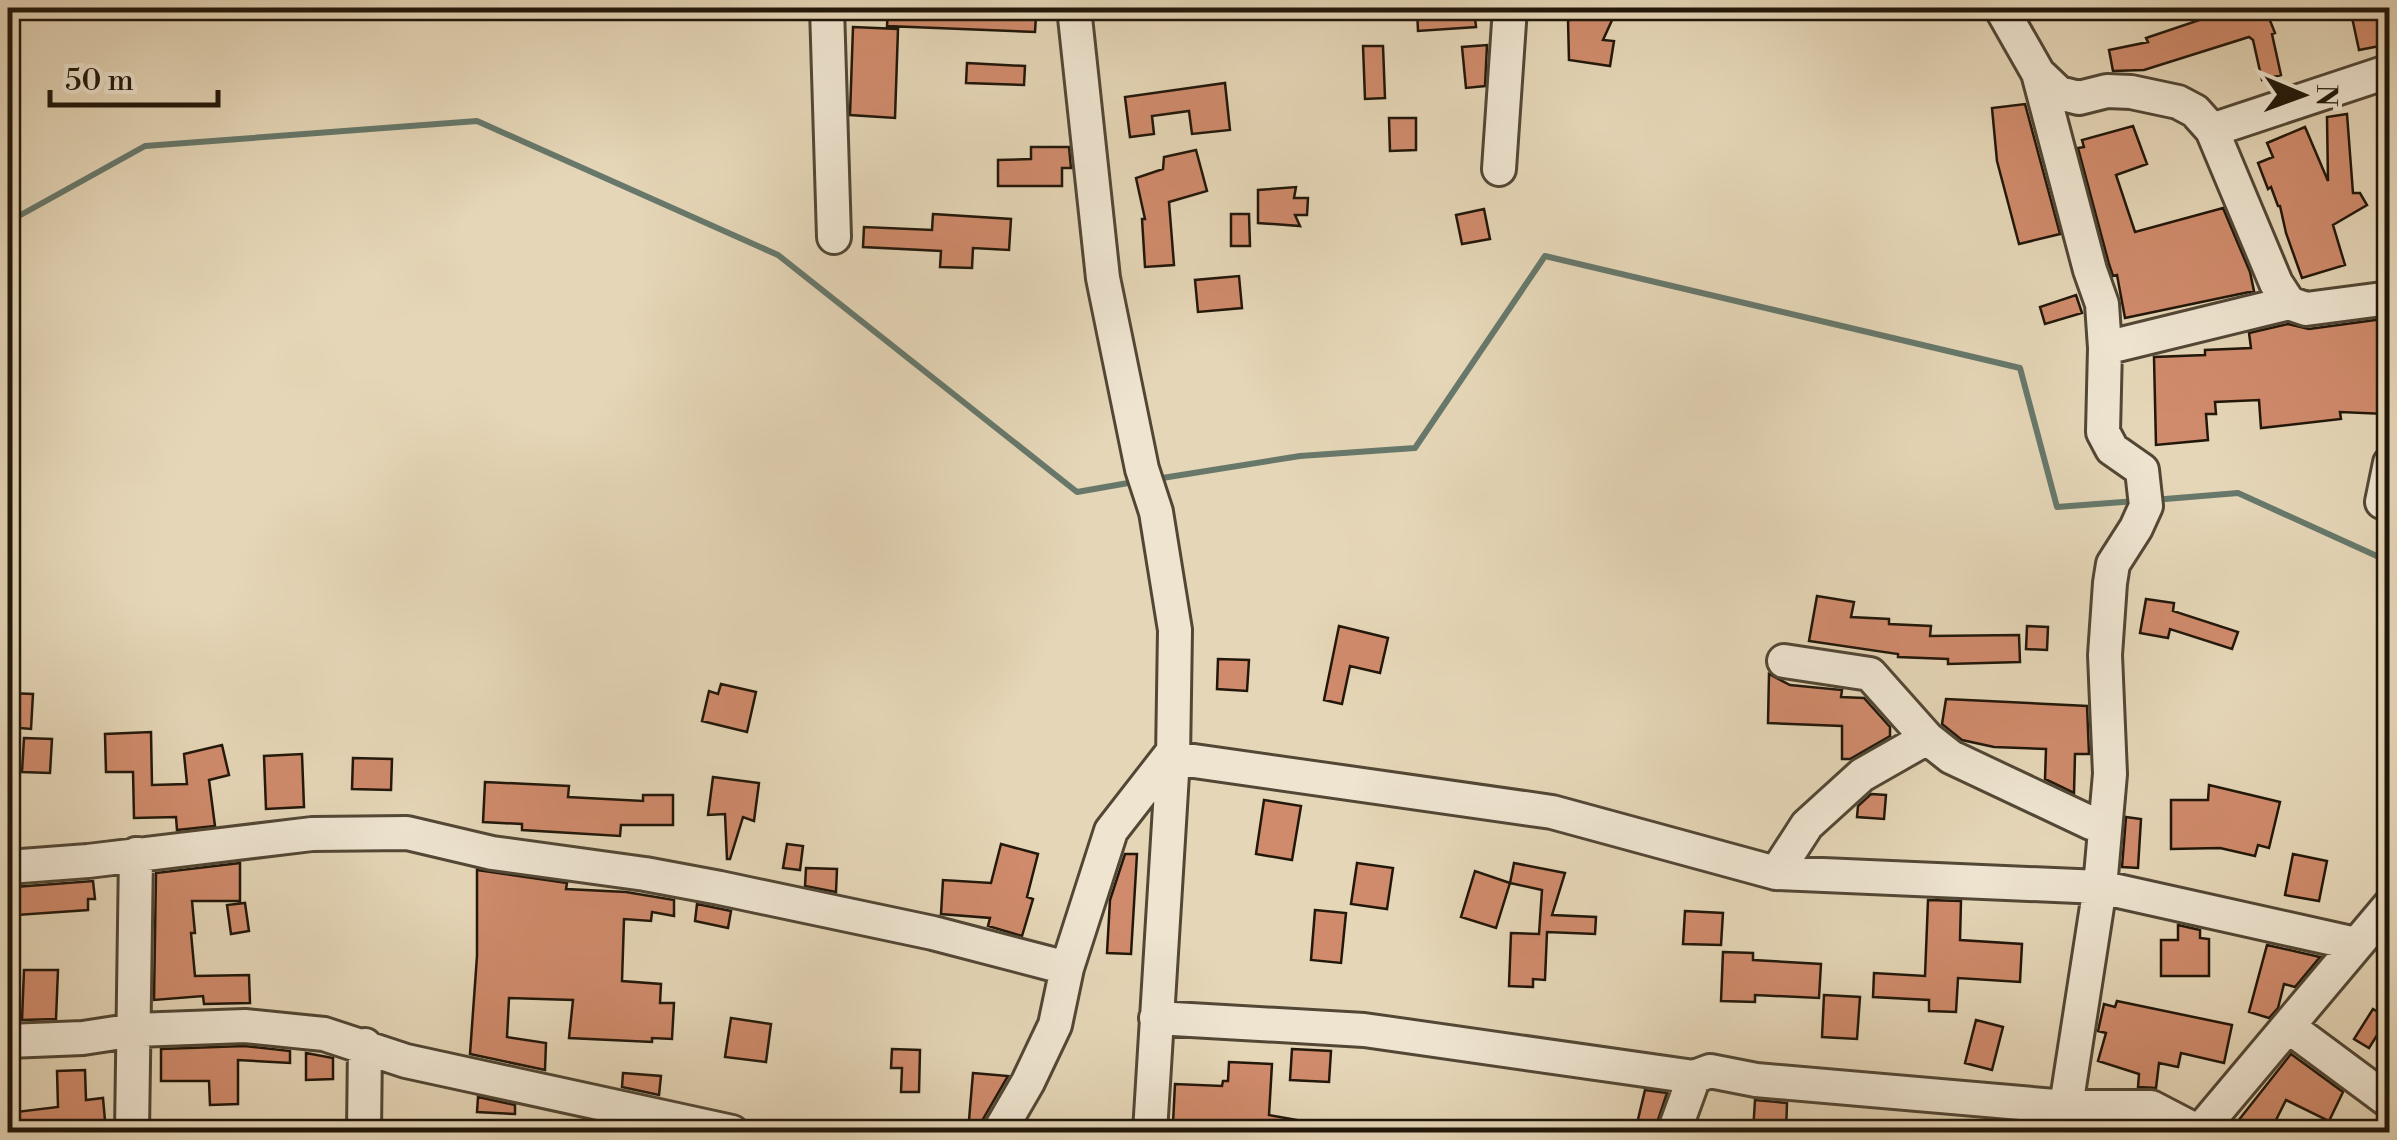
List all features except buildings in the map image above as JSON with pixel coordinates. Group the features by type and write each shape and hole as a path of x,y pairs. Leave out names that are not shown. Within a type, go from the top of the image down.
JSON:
{"street":[{"path":"827,8 834,237"},
{"path":"1074,8 1103,278 1142,468 1156,512 1174,630 1174,754 1150,1132"},
{"path":"1499,169 1510,8"},
{"path":"2000,8 2038,72 2059,93 2079,98 2107,91 2132,92 2178,102 2195,111 2212,130 2276,283 2289,303"},
{"path":"2212,130 2390,71"},
{"path":"2038,72 2102,304 2103,432 2112,449 2142,470 2146,498 2136,528 2112,564 2092,823"},
{"path":"2105,348 2289,303 2306,309 2390,298"},
{"path":"2382,502 2390,463"},
{"path":"2064,1120 2100,888 2110,774 2106,655"},
{"path":"1784,660 1870,674 1927,738 1950,757 2092,823"},
{"path":"2092,823 2109,708"},
{"path":"1776,872 1807,825 1862,775 1927,738"},
{"path":"1174,754 1552,812 1776,872 2100,888 2377,927"},
{"path":"999,1132 1055,1026 1067,968 1111,832 1174,754"},
{"path":"8,866 312,834 406,833 492,853 720,888 933,934 1067,968"},
{"path":"132,1132 136,854"},
{"path":"1156,1018 1364,1030 1694,1077 1710,1071 2064,1120 2152,1108 2198,1132 2377,927"},
{"path":"8,1041 244,1026 324,1034 406,1061 732,1132"},
{"path":"2288,1027 2390,1102"},
{"path":"364,1132 365,1045"},
{"path":"1674,1132 1694,1077"}],"waterway":[{"path":"8,222 145,146 477,121 778,255 1077,492 1134,482"},
{"path":"1156,479 1300,456 1415,448 1545,256 2020,368 2057,507 2136,501"},
{"path":"2153,500 2238,493 2390,562"}]}
